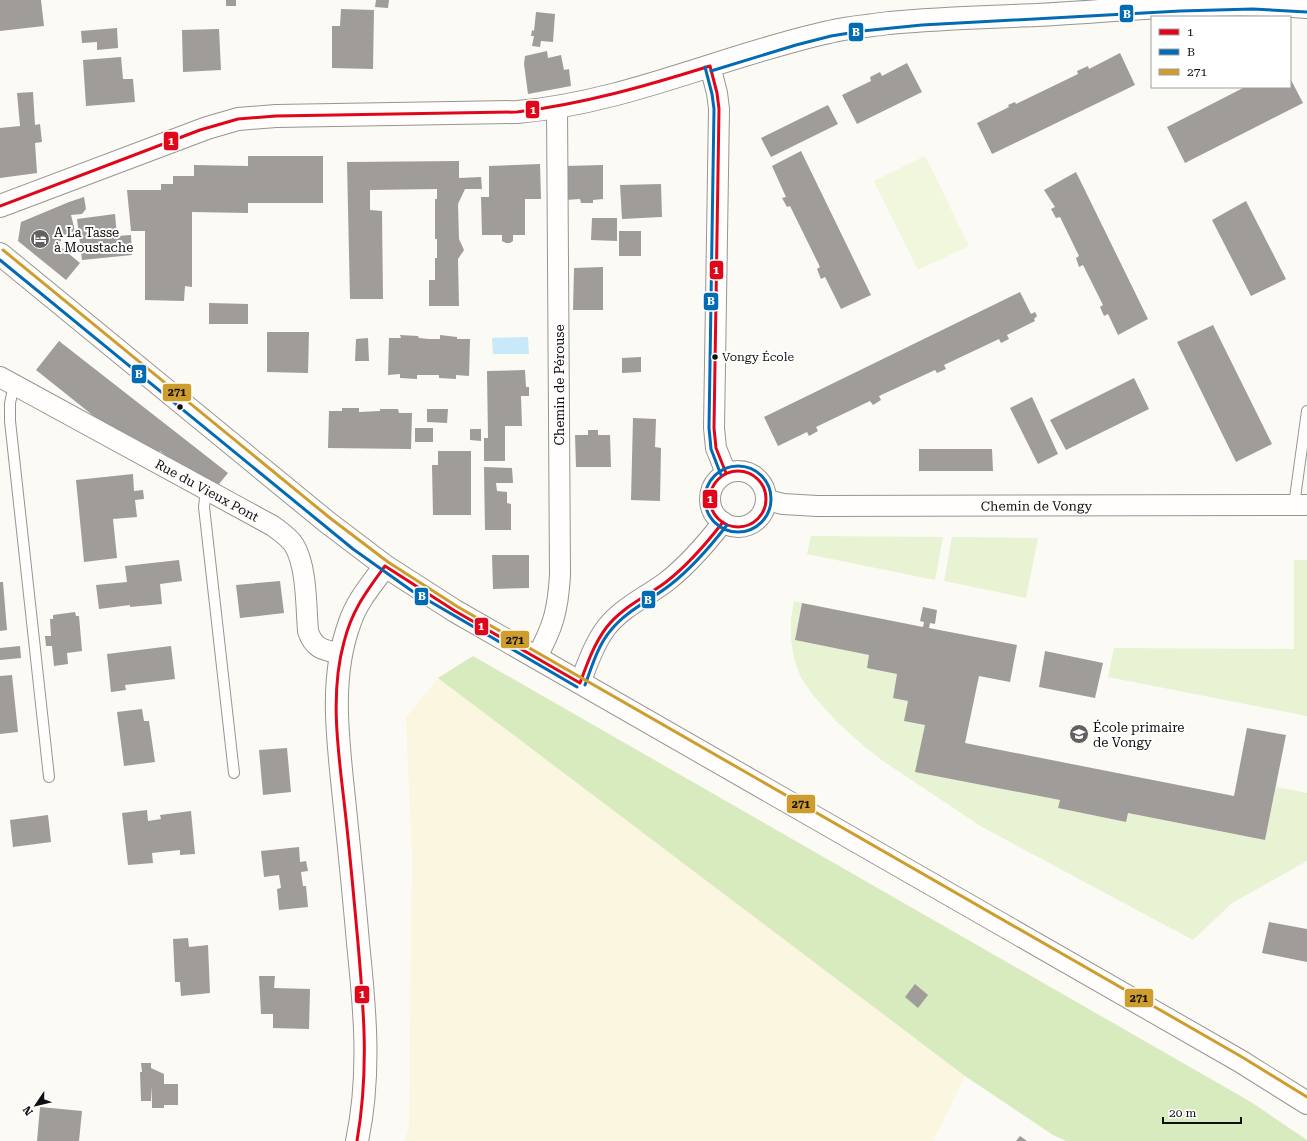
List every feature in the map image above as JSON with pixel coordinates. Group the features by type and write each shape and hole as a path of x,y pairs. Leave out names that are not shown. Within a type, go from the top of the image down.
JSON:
{"street":[{"path":"0,206 200,130 238,119 284,116 518,112 557,107 619,94 795,40 830,31 906,22 1180,6 1253,4 1307,7"},
{"path":"710,66 719,102 714,424 716,448 726,473"},
{"name":"Chemin de Pérouse","path":"536,658 554,619 559,597 560,575 557,107"},
{"path":"0,254 327,522 384,566 455,611 580,684 1240,1061 1307,1104"},
{"name":"Rue du Vieux Pont","path":"7,381 208,490 273,526 284,534 294,545 300,558 303,571 308,632 310,638 320,648 341,654"},
{"path":"745,471 754,475 761,482 767,500 764,510 759,518 751,524 742,527 732,526 723,522 716,516 711,507 710,497 712,488 726,473 745,471"},
{"name":"Chemin de Vongy","path":"767,500 783,504 817,506 1300,505"},
{"path":"580,684 598,641 606,628 616,617 680,571 703,547 723,522"},
{"path":"357,1141 365,1084 366,1039 339,744 337,710 338,682 341,654 350,621 356,607 384,566"}],"lane":[{"path":"7,381 10,403 10,421 49,777"},
{"path":"1300,505 1307,411"},
{"path":"208,490 204,506 234,774"}],"shaded area":[{"path":"438,678 965,1076 933,1141 405,1141 409,1125 412,855 406,718"}],"green space":[{"path":"925,156 969,246 918,270 874,181"},
{"path":"811,536 943,537 935,580 807,554"},
{"path":"952,537 1038,538 1026,598 944,581"},
{"path":"1294,560 1307,560 1307,716 1108,677 1114,648 1294,649"},
{"path":"794,601 802,603 795,640 869,655 867,668 897,674 893,697 908,701 925,725 916,772 1060,800 1058,808 1126,822 1128,813 1265,840 1276,787 1307,793 1307,861 1232,903 1193,940 982,827 883,761 864,746 837,722 813,695 801,678 794,659 791,639 791,619"},
{"path":"473,656 1251,1102 1307,1141 1066,1141 1053,1135 965,1076 438,678"}],"water":[{"path":"528,337 529,354 493,354 492,338"}],"building":[{"path":"0,0 41,0 44,26 0,31"},
{"path":"226,0 236,0 236,6 226,6"},
{"path":"376,0 389,0 388,8 375,7"},
{"path":"341,9 374,10 373,69 332,68 332,26 340,26"},
{"path":"536,12 555,14 553,42 541,41 540,47 532,46 534,36 531,36 532,30 534,31"},
{"path":"117,28 118,48 97,50 97,42 82,43 81,31"},
{"path":"219,29 221,70 183,72 182,30"},
{"path":"547,51 548,58 561,55 564,70 569,69 571,86 528,94 524,64 525,56"},
{"path":"1120,53 1135,85 992,154 977,123 1009,107 1008,105 1015,102 1016,104 1078,74 1077,71 1088,66 1089,69"},
{"path":"121,57 123,79 133,79 135,102 86,106 83,60"},
{"path":"907,63 922,92 857,124 842,95 871,81 870,77 880,72 882,76"},
{"path":"1291,80 1303,103 1185,163 1167,127 1243,88 1291,88"},
{"path":"33,92 35,125 40,124 42,142 35,143 37,173 0,178 0,128 20,126 17,93"},
{"path":"828,105 838,124 771,157 761,138"},
{"path":"801,151 871,295 841,309 825,277 821,279 817,269 820,267 790,206 787,207 782,198 786,197 772,166"},
{"path":"248,156 323,156 323,203 248,203 248,213 192,212 192,287 185,286 184,301 145,300 145,231 131,231 127,190 161,190 161,184 173,184 173,176 194,176 194,165 248,166"},
{"path":"459,161 459,178 481,177 482,189 465,189 458,204 459,239 464,250 458,259 459,306 429,306 429,280 435,280 435,258 437,258 437,239 435,239 435,199 437,199 437,189 370,190 370,210 382,211 383,299 350,299 347,162"},
{"path":"540,164 541,199 525,199 525,235 513,235 513,241 506,243 502,241 502,235 482,235 481,197 489,197 489,166"},
{"path":"603,165 603,199 593,200 593,203 581,203 580,199 565,200 565,166"},
{"path":"1076,172 1148,319 1118,335 1108,314 1104,316 1100,307 1103,305 1083,265 1079,267 1076,258 1079,256 1060,217 1056,218 1051,209 1055,207 1044,190"},
{"path":"661,184 662,217 622,219 620,185"},
{"name":"A La Tasse à Moustache","path":"84,197 86,209 82,214 71,215 75,231 61,236 61,241 56,243 80,263 66,280 18,241 21,222"},
{"path":"1246,201 1286,279 1251,296 1212,220"},
{"path":"115,214 117,236 131,235 132,255 82,260 77,219"},
{"path":"592,218 617,218 617,241 591,240"},
{"path":"619,231 641,231 641,256 619,256"},
{"path":"603,267 603,310 573,310 574,268"},
{"path":"1020,292 1031,314 1035,312 1037,316 1034,319 1035,321 1007,335 1009,339 1001,343 999,339 944,365 946,369 937,373 935,370 879,396 881,400 873,405 870,401 816,427 818,431 809,436 807,432 778,446 764,417"},
{"path":"209,303 248,304 248,324 209,324"},
{"path":"1213,325 1272,444 1236,462 1177,342"},
{"path":"267,332 309,332 308,373 267,372"},
{"path":"400,335 418,336 419,338 429,339 440,339 440,335 457,337 457,339 470,339 469,376 456,375 456,379 439,378 439,375 417,375 417,379 400,378 400,374 388,375 389,338 401,338"},
{"path":"368,338 369,361 355,361 356,339"},
{"path":"59,341 228,473 215,489 182,468 160,451 156,456 115,433 36,370"},
{"path":"641,357 641,372 622,373 622,358"},
{"path":"525,370 526,387 529,387 529,396 521,396 522,426 505,426 505,461 484,461 484,438 488,438 487,371"},
{"path":"1134,378 1149,409 1066,450 1050,420"},
{"path":"1032,397 1058,454 1038,464 1010,408"},
{"path":"342,408 359,408 359,412 380,411 380,409 398,409 399,413 412,413 411,449 328,448 329,411 342,411"},
{"path":"427,409 448,409 447,423 427,422"},
{"path":"633,418 656,419 655,447 661,448 660,501 631,500"},
{"path":"415,428 433,428 433,442 415,442"},
{"path":"470,429 481,429 481,441 470,440"},
{"path":"588,430 598,430 598,435 610,435 611,467 576,467 575,435 588,435"},
{"path":"919,449 992,449 993,471 919,471"},
{"path":"438,451 471,451 471,515 433,515 432,465 438,465"},
{"path":"484,467 512,468 513,483 496,483 497,491 507,492 507,503 511,504 511,530 485,530"},
{"path":"133,474 134,491 143,490 144,499 135,500 137,517 113,519 117,558 84,562 76,480"},
{"path":"492,555 529,555 529,588 493,589"},
{"path":"179,560 182,581 160,584 162,604 130,607 130,605 99,609 96,585 127,582 125,566"},
{"path":"280,581 284,613 240,618 236,585"},
{"path":"0,582 3,582 7,630 0,631"},
{"path":"802,603 923,627 924,622 920,621 923,607 937,610 935,624 930,623 929,628 1017,645 1010,682 979,676 965,743 1234,796 1247,728 1286,735 1265,840 1128,813 1126,822 1058,808 1060,800 915,772 925,725 904,721 908,701 893,698 897,674 867,668 869,655 795,640"},
{"path":"75,612 76,616 79,616 82,651 67,653 68,664 54,666 52,646 46,646 45,636 51,636 50,619 53,619 53,615"},
{"path":"20,646 21,658 0,660 0,648"},
{"path":"171,646 175,679 125,685 126,690 111,692 107,654"},
{"path":"1045,651 1103,663 1095,698 1039,687"},
{"path":"12,675 18,732 0,734 0,676"},
{"path":"142,709 144,721 149,721 155,762 124,766 117,712"},
{"path":"287,748 291,792 263,795 259,750"},
{"path":"147,810 148,821 161,819 160,815 191,811 195,854 180,855 180,850 152,853 153,863 128,865 122,813"},
{"path":"48,815 51,842 13,847 10,820"},
{"path":"299,847 300,862 306,861 308,871 301,872 303,886 306,886 308,907 279,910 277,889 281,888 279,875 264,877 261,851"},
{"path":"1269,922 1307,929 1307,962 1262,953"},
{"path":"188,938 189,947 208,945 210,993 181,996 180,982 175,982 173,939"},
{"path":"259,976 275,976 274,988 310,989 309,1029 273,1028 273,1014 261,1014"},
{"path":"915,984 928,995 918,1008 905,997"},
{"path":"141,1063 151,1063 151,1068 164,1074 164,1084 178,1084 178,1105 164,1105 164,1108 152,1108 152,1086 151,1101 141,1101"},
{"path":"40,1107 82,1111 79,1141 37,1141"},
{"path":"1020,1136 1027,1141 1016,1141"}],"transit line":[{"name":"B","path":"711,71 831,36 862,31 922,25 1180,11 1253,9 1307,12"},
{"name":"1","path":"710,66 717,93 719,109 714,428 716,448 726,473"},
{"name":"1","path":"0,206 200,130 238,119 276,116 517,112 542,109 614,94 710,66"},
{"name":"B","path":"705,67 714,109 709,428 711,449 721,475"},
{"name":"271","path":"3,250 330,518 388,562 458,607 1242,1057 1307,1097"},
{"name":"B","path":"0,260 353,549 412,591 577,687"},
{"name":"B","path":"738,466 751,468 761,476 769,486 771,499 769,512 761,522 751,530 738,532 725,530 715,522 707,512 705,499 707,486 715,476 725,468 738,466"},
{"name":"1","path":"733,471 743,471 758,479 764,488 766,499 764,510 758,519 743,527 733,527 722,522 715,515 710,504 710,494 715,483 722,476 733,471"},
{"name":"1","path":"580,683 594,647 612,621 627,608 666,582 682,569 723,522"},
{"name":"B","path":"585,685 599,649 606,636 617,623 686,572 727,525"},
{"name":"1","path":"385,566 455,611 580,683"},
{"name":"1","path":"357,1141 363,1090 363,1018 347,827 338,747 336,705 337,683 339,663 351,620 366,593 385,566"}],"place":[{"name":"A La Tasse à Moustache","path":"40,239"},
{"name":"Vongy École","path":"715,357"},
{"name":"École primaire de Vongy","path":"1079,734"}]}
